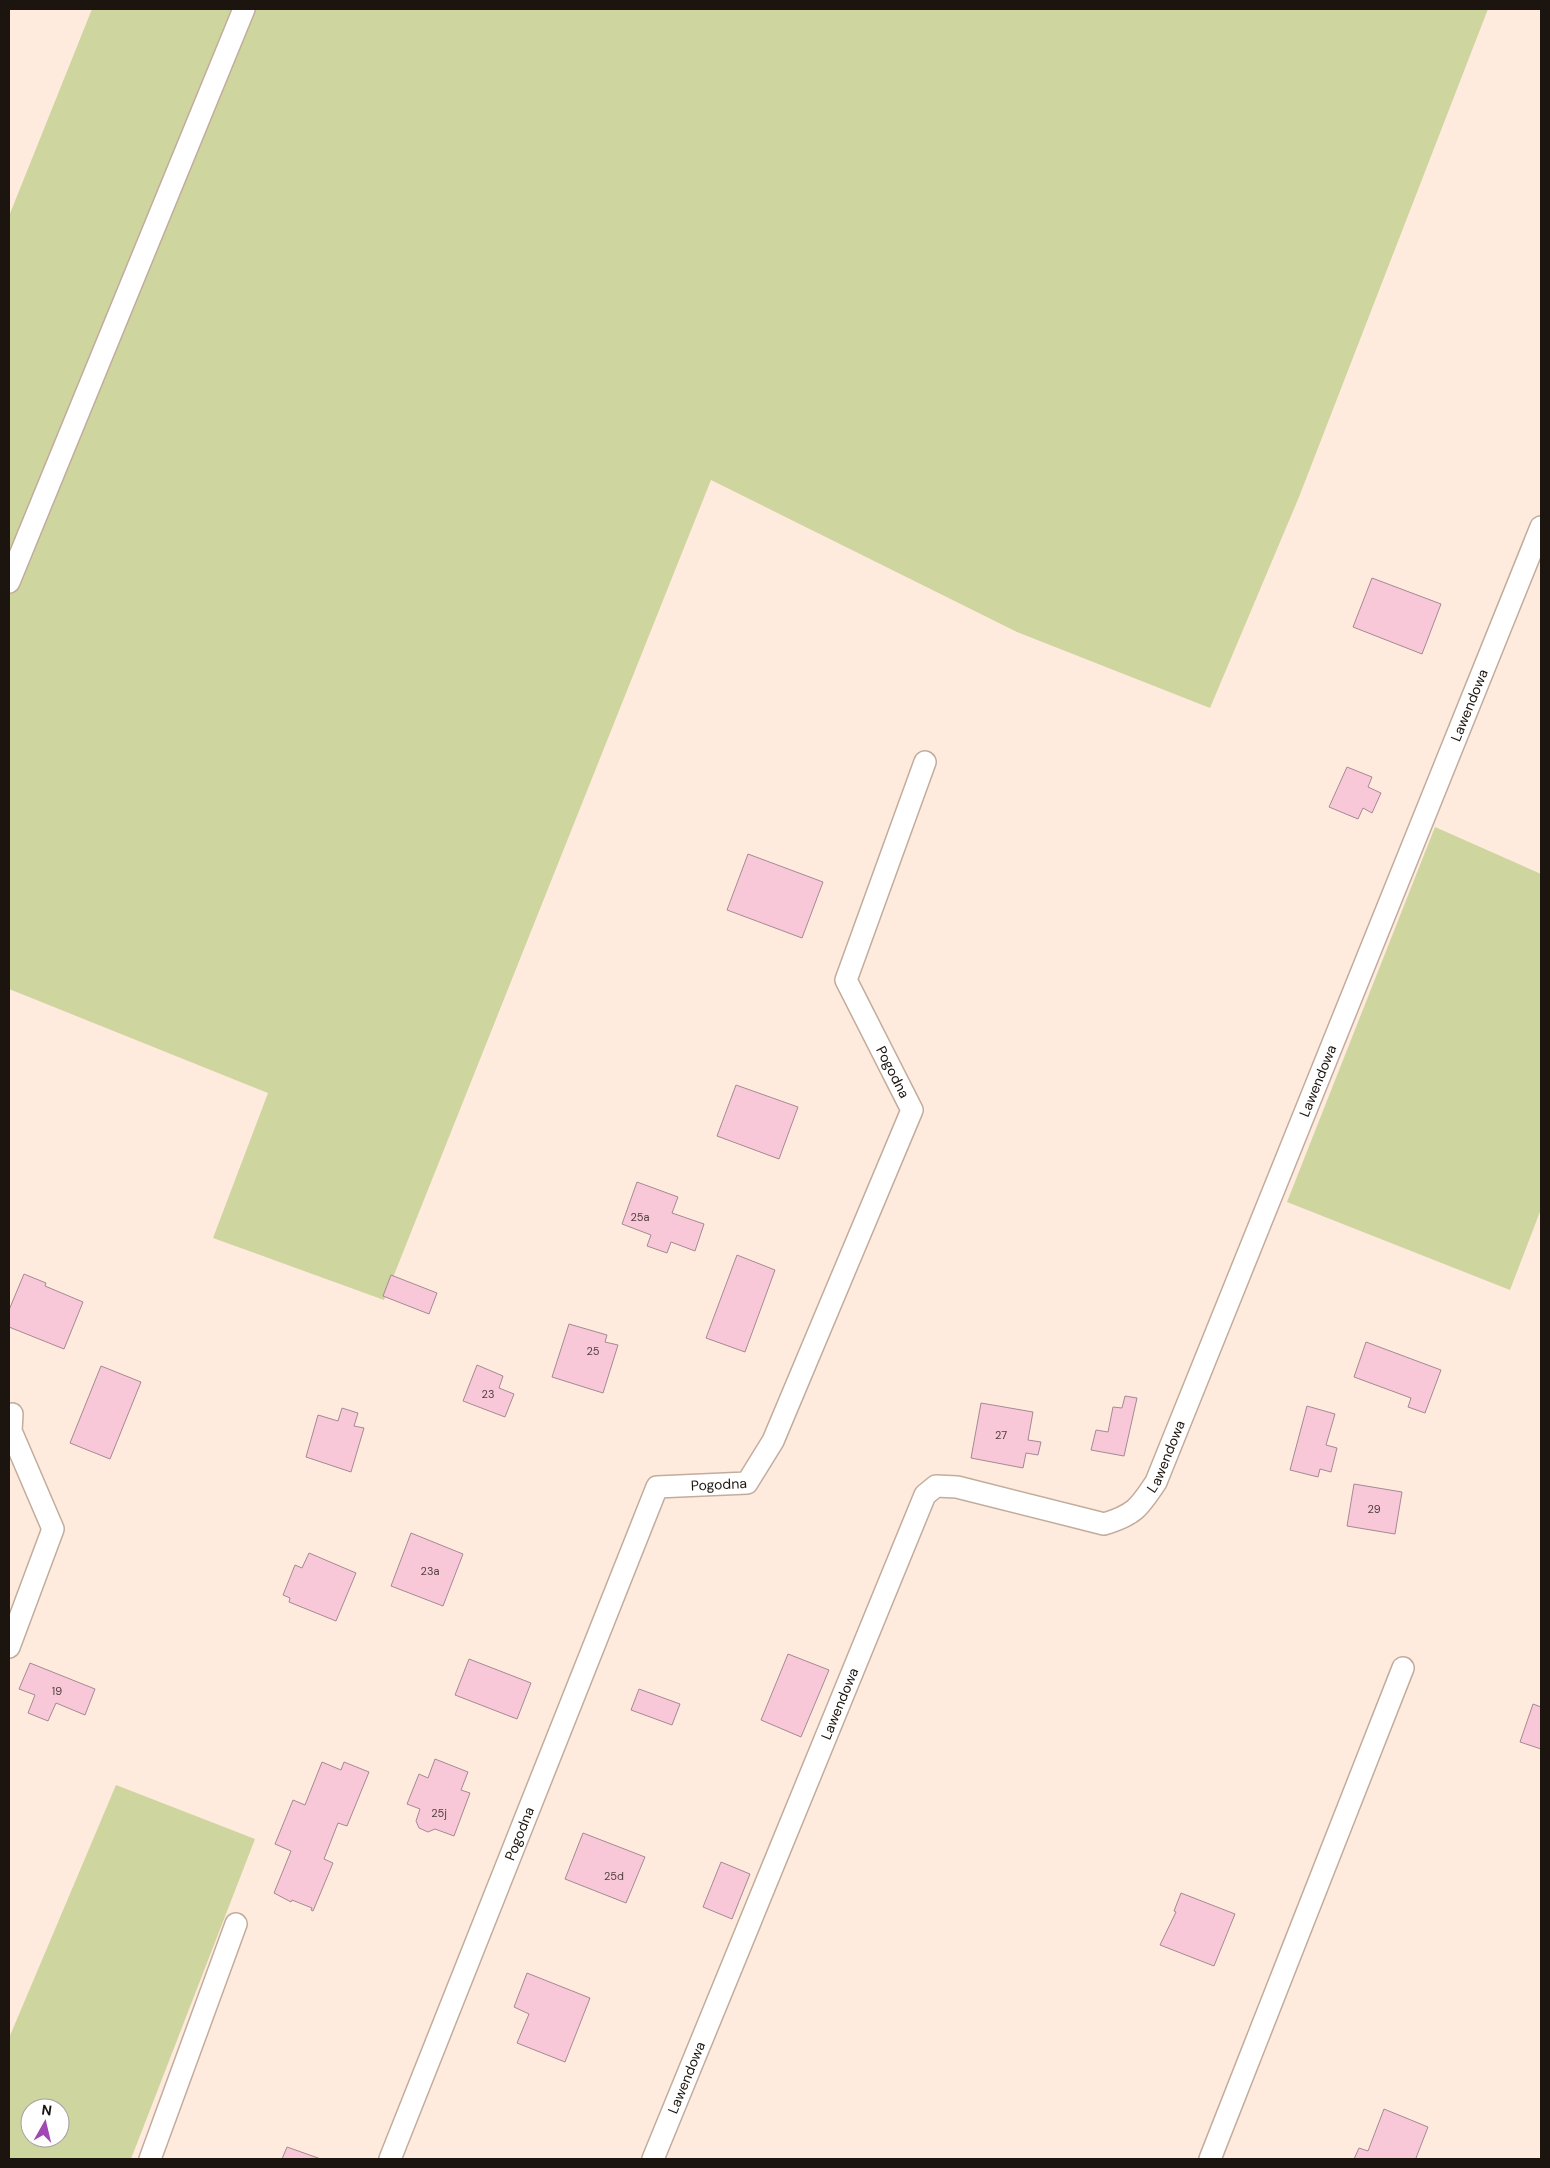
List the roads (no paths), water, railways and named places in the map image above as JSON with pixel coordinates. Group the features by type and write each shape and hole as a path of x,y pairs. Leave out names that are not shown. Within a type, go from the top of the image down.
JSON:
{"lane":[{"path":"9,582 244,9"},
{"name":"Lawendowa","path":"653,2159 925,1495 936,1486 957,1487 1104,1524 1126,1518 1142,1503 1156,1482 1541,527"},
{"name":"Pogodna","path":"390,2159 657,1487 747,1484 772,1441 912,1110 846,980 925,762"},
{"path":"9,1646 53,1529 11,1431 12,1414"},
{"path":"1210,2159 1403,1668"},
{"path":"150,2159 236,1924"}]}
